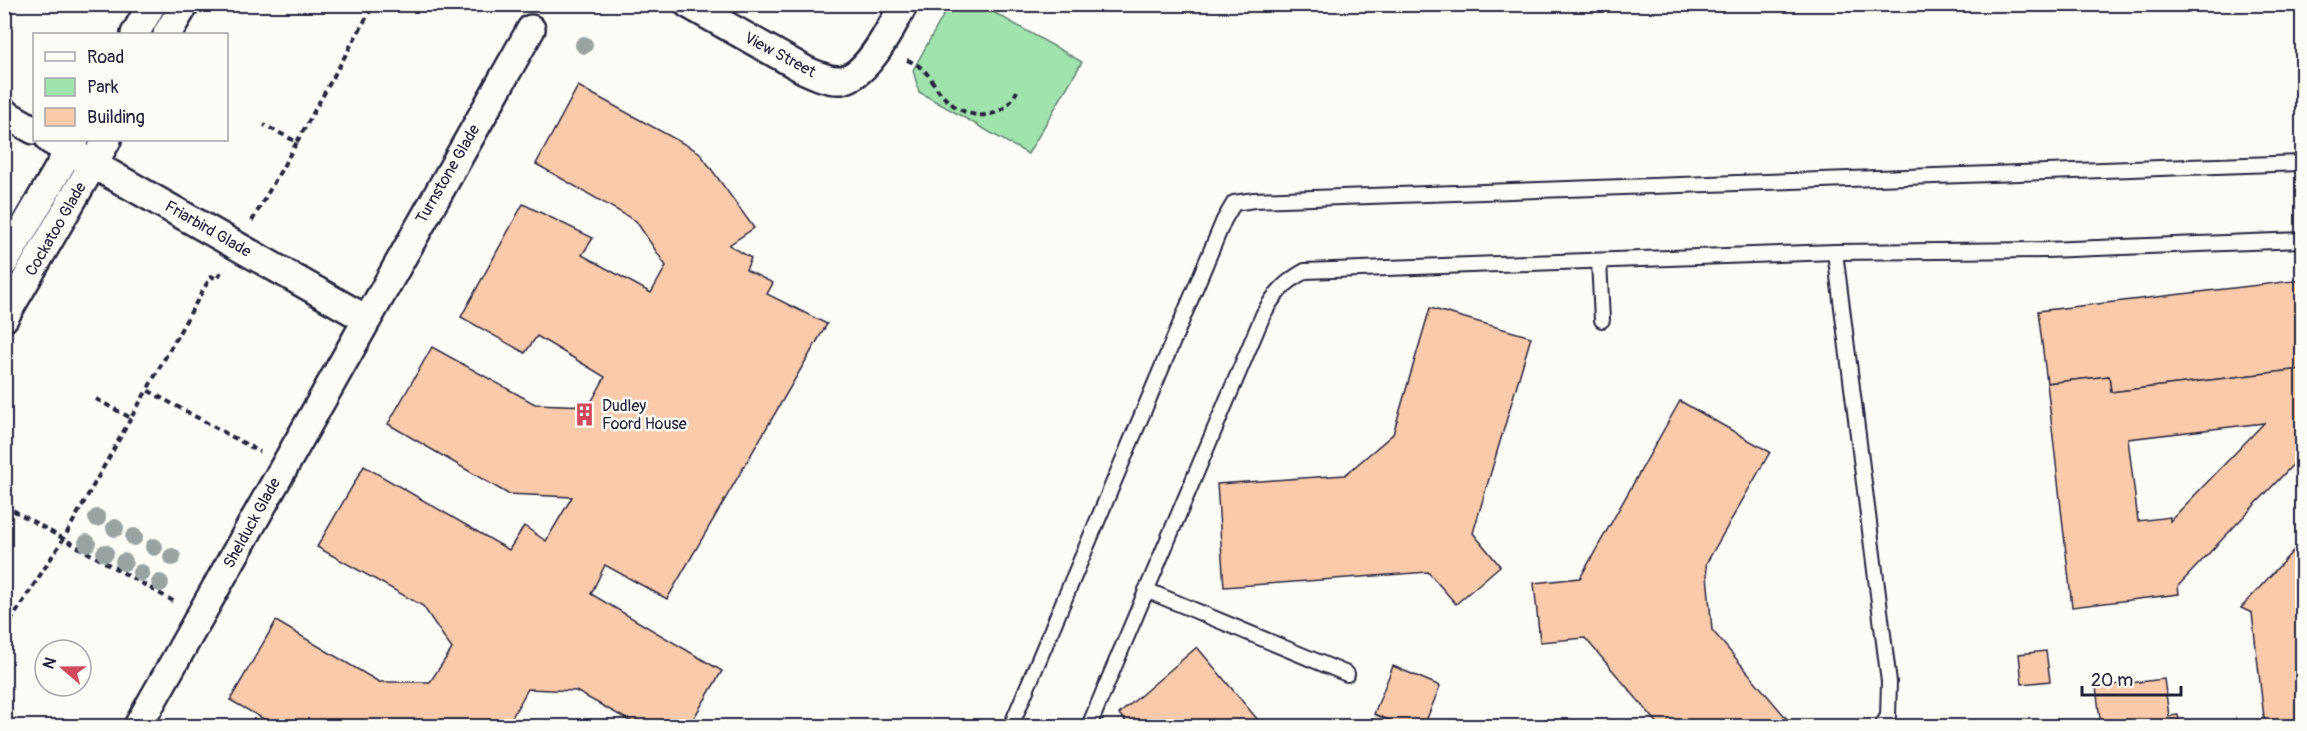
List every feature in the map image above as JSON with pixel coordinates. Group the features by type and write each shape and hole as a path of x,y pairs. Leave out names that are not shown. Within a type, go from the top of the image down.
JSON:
{"street":[{"path":"136,33 152,4"},
{"path":"168,33 185,4"},
{"name":"View Street","path":"688,4 805,70 822,77 844,80 858,72 880,48 904,4"},
{"name":"Turnstone Glade","path":"366,319 531,29"},
{"path":"4,113 33,129"},
{"name":"Cockatoo Glade","path":"4,318 106,141"},
{"name":"Friarbird Glade","path":"65,143 93,164 366,319"},
{"name":"Cockatoo Glade","path":"4,263 65,143"},
{"name":"Shelduck Glade","path":"138,726 366,319"}],"lane":[{"path":"1011,726 1224,220 1234,203 1265,200 2302,163"},
{"path":"1089,726 1263,315 1274,296 1288,281 1305,271 1835,252 2046,250 2302,240"},
{"path":"1835,252 1889,681 1888,716 1882,726"},
{"path":"1599,261 1602,320"},
{"path":"1146,590 1347,674"}],"path":[{"path":"251,223 374,4"},
{"path":"904,59 919,64 926,70 943,96 974,114 984,116 1003,110 1012,101 1017,91"},
{"path":"264,125 297,142"},
{"path":"4,628 63,538 212,276 217,279 225,265"},
{"path":"147,390 263,454"},
{"path":"96,399 131,418"},
{"path":"4,505 178,604"},
{"path":"4,620 10,622"}],"green space":[{"path":"949,5 981,5 1082,62 1028,154 919,92 913,70"}],"building":[{"name":"Dudley Foord House","path":"578,86 699,152 754,228 729,245 751,258 746,270 773,283 767,294 827,324 667,599 605,565 591,594 722,671 689,726 639,726 576,691 528,689 507,726 276,726 230,700 276,621 379,682 430,682 452,649 423,606 317,547 364,466 509,550 524,526 546,541 572,497 508,494 388,424 432,347 535,404 589,406 605,377 537,336 525,353 461,317 523,204 593,238 582,255 651,293 666,266 636,221 536,164"},
{"path":"2302,280 2302,369 2111,392 2109,376 2047,383 2038,311"},
{"path":"1430,308 1531,337 1473,533 1500,566 1456,604 1428,572 1224,587 1217,484 1345,475 1393,434"},
{"path":"2302,369 2302,455 2178,586 2179,594 2072,607 2047,383 2109,376 2111,392","holes":["2264,423 2170,521 2170,517 2138,521 2128,439"]},
{"path":"1680,401 1770,452 1706,564 1712,630 1793,726 1660,726 1585,638 1540,642 1534,583 1580,578"},
{"path":"2302,541 2302,726 2265,726 2252,613 2241,608"},
{"path":"1197,647 1263,726 1130,726 1119,714"},
{"path":"2046,651 2050,681 2022,684 2019,654"},
{"path":"1393,666 1440,686 1424,726 1403,726 1374,714"},
{"path":"2164,679 2169,716 2178,715 2180,726 2101,726 2096,687"}],"place":[{"name":"Dudley Foord House","path":"584,415"}]}
